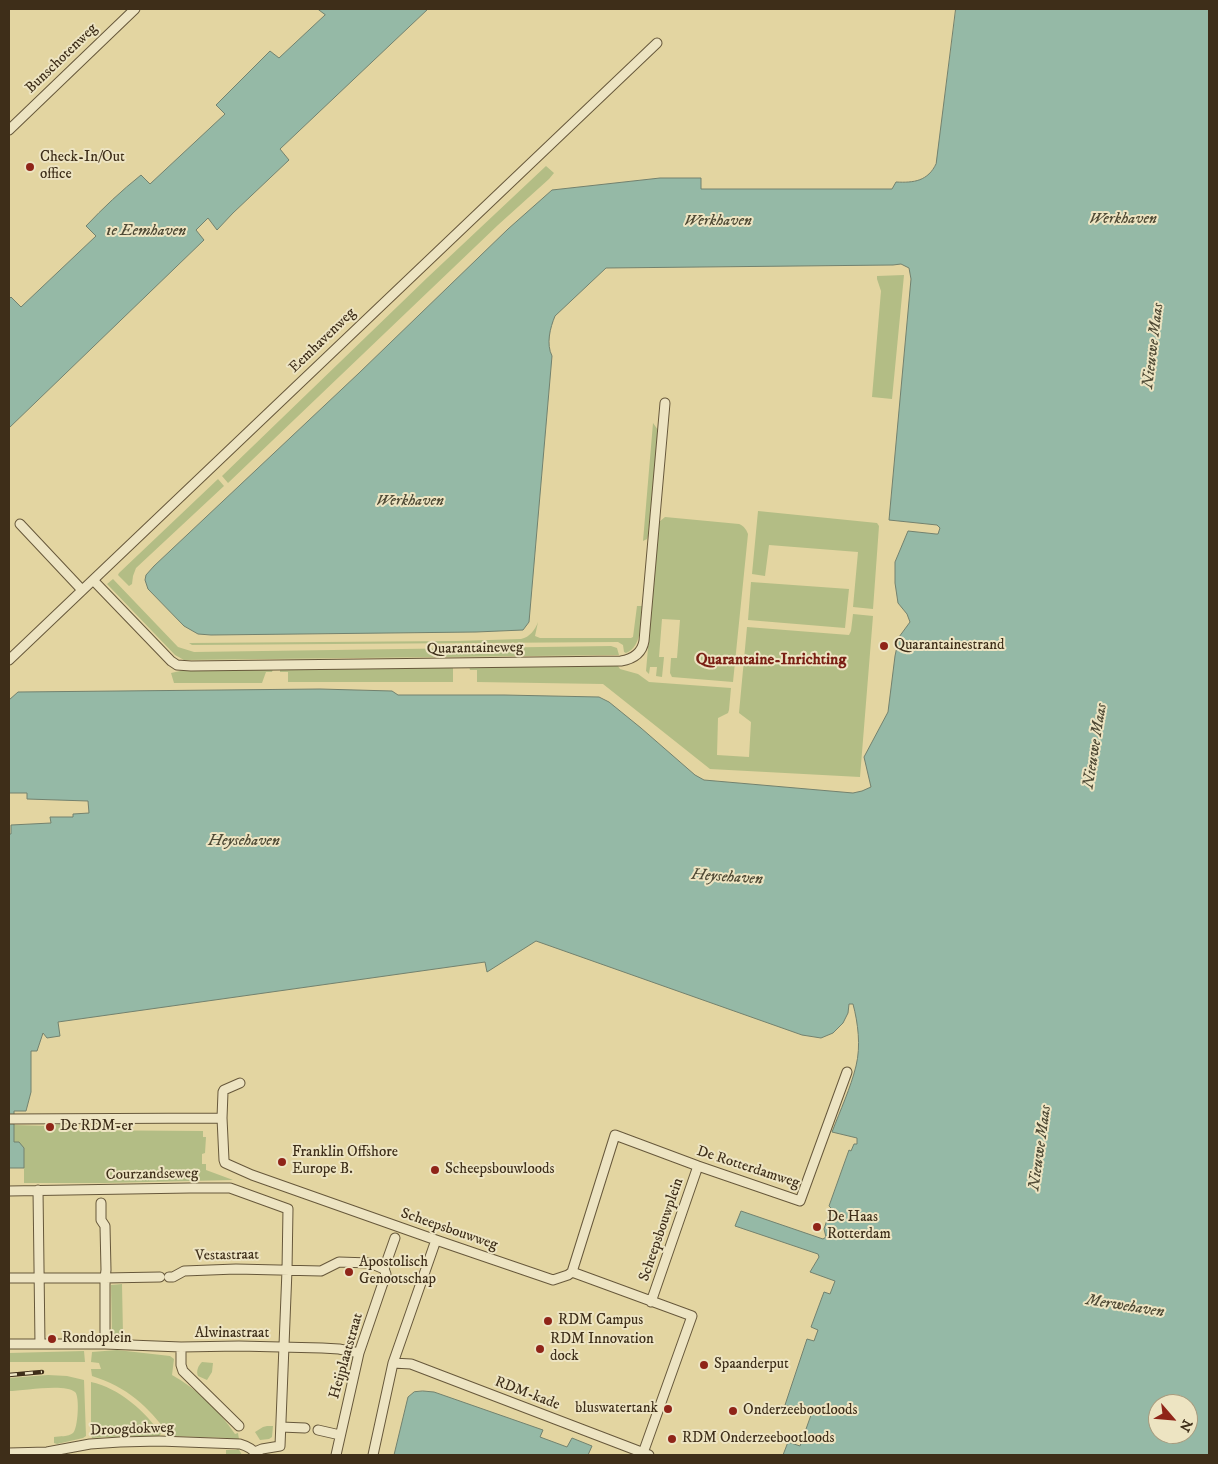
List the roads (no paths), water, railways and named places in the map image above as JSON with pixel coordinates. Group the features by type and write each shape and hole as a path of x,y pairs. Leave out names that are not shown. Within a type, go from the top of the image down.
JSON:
{"street":[{"name":"Bunschotenweg","path":"9,130 135,9"},
{"name":"Eemhavenweg","path":"9,660 657,43"},
{"name":"Quarantaineweg","path":"93,580 177,665 627,660 640,651 644,641 665,403"},
{"path":"20,524 82,590"},
{"name":"De Rotterdamweg","path":"572,1272 615,1136 800,1201 847,1072"},
{"name":"Scheepsbouwweg","path":"240,1083 223,1092 222,1118 224,1160 226,1164 252,1175 553,1280 572,1272"},
{"path":"9,1119 222,1118"},
{"name":"Scheepsbouwplein","path":"651,1302 698,1166"},
{"name":"Courzandseweg","path":"9,1191 230,1188 288,1209 287,1270"},
{"path":"38,1190 40,1344"},
{"path":"101,1203 101,1220 105,1226 105,1344"},
{"name":"Heijplaatstraat","path":"336,1455 359,1353 386,1274 384,1269 395,1238"},
{"path":"373,1455 393,1363 436,1240"},
{"name":"Vestastraat","path":"105,1278 173,1277 184,1271 236,1269 322,1271 339,1262 370,1263 384,1269"},
{"path":"256,1454 262,1449 280,1446 287,1270"},
{"path":"572,1272 692,1316 646,1454"},
{"path":"9,1278 105,1278"},
{"name":"Alwinastraat","path":"9,1344 331,1348 359,1353"},
{"path":"181,1347 181,1365 184,1371 239,1426"},
{"name":"RDM-kade","path":"393,1363 411,1364 646,1454"},
{"path":"281,1427 306,1428"},
{"path":"318,1430 340,1435"},
{"name":"Droogdokweg","path":"9,1453 47,1452 90,1444 159,1441 240,1444 248,1446 256,1454"}],"water":[{"name":"1e Eemhaven","path":"318,9 428,9 280,149 289,160 217,230 208,218 196,230 204,240 9,428 9,299 11,297 21,307 96,236 86,226 119,193 141,175 150,184 225,114 216,105 270,51 279,58 325,15"},
{"path":"956,9 1209,9 1209,1455 783,1455 788,1442 800,1446 811,1415 785,1405 807,1339 814,1341 818,1330 811,1327 824,1292 830,1294 835,1281 810,1272 819,1257 818,1254 735,1226 741,1211 823,1239 826,1237 824,1229 831,1208 829,1206 849,1150 851,1151 854,1144 857,1144 857,1138 832,1132 858,1058 858,1035 853,1004 849,1004 848,1013 843,1023 833,1033 821,1038 802,1035 536,941 487,972 485,962 58,1022 60,1036 47,1038 43,1033 37,1051 31,1051 31,1092 26,1111 14,1111 14,1142 19,1142 24,1148 24,1168 9,1168 9,834 11,834 11,825 51,823 50,817 73,817 73,814 89,813 88,801 27,799 27,793 9,793 9,700 18,692 320,689 392,691 398,695 599,697 609,702 695,775 704,780 853,793 871,787 864,757 888,712 899,637 910,622 907,614 898,603 895,583 895,562 908,531 938,534 940,528 937,525 889,520 911,279 909,268 901,264 606,268 555,316 549,336 552,356 529,622 523,630 198,634 184,626 148,589 145,580 146,575 154,566 359,373 508,229 552,190 660,178 701,178 701,189 892,189 896,182 920,180 933,170 936,164"},
{"path":"414,1392 434,1392 543,1430 540,1437 567,1447 572,1438 592,1446 588,1455 394,1455 408,1397"}],"railway":[{"path":"9,1375 42,1372"}],"place":[{"name":"Check-In/Out office","path":"30,167"},
{"name":"Quarantainestrand","path":"884,646"},
{"name":"De RDM-er","path":"50,1127"},
{"name":"Franklin Offshore Europe B.","path":"282,1162"},
{"name":"Scheepsbouwloods","path":"435,1170"},
{"name":"De Haas Rotterdam","path":"817,1227"},
{"name":"Apostolisch Genootschap","path":"349,1272"},
{"name":"RDM Campus","path":"548,1321"},
{"name":"Rondoplein","path":"52,1339"},
{"name":"RDM Innovation dock","path":"540,1349"},
{"name":"Spaanderput","path":"704,1365"},
{"name":"bluswatertank","path":"668,1409"},
{"name":"Onderzeebootloods","path":"733,1411"},
{"name":"RDM Onderzeebootloods","path":"672,1439"}],"district":[{"name":"Quarantaine-Inrichting","path":"771,661"}],"water label":[{"name":"Werkhaven","path":"1123,220"},
{"name":"Werkhaven","path":"718,222"},
{"name":"Nieuwe Maas","path":"1154,346"},
{"name":"Werkhaven","path":"410,502"},
{"name":"Nieuwe Maas","path":"1096,746"},
{"name":"Heysehaven","path":"244,842"},
{"name":"Heysehaven","path":"727,878"},
{"name":"Nieuwe Maas","path":"1041,1148"},
{"name":"Merwehaven","path":"1125,1307"}]}
